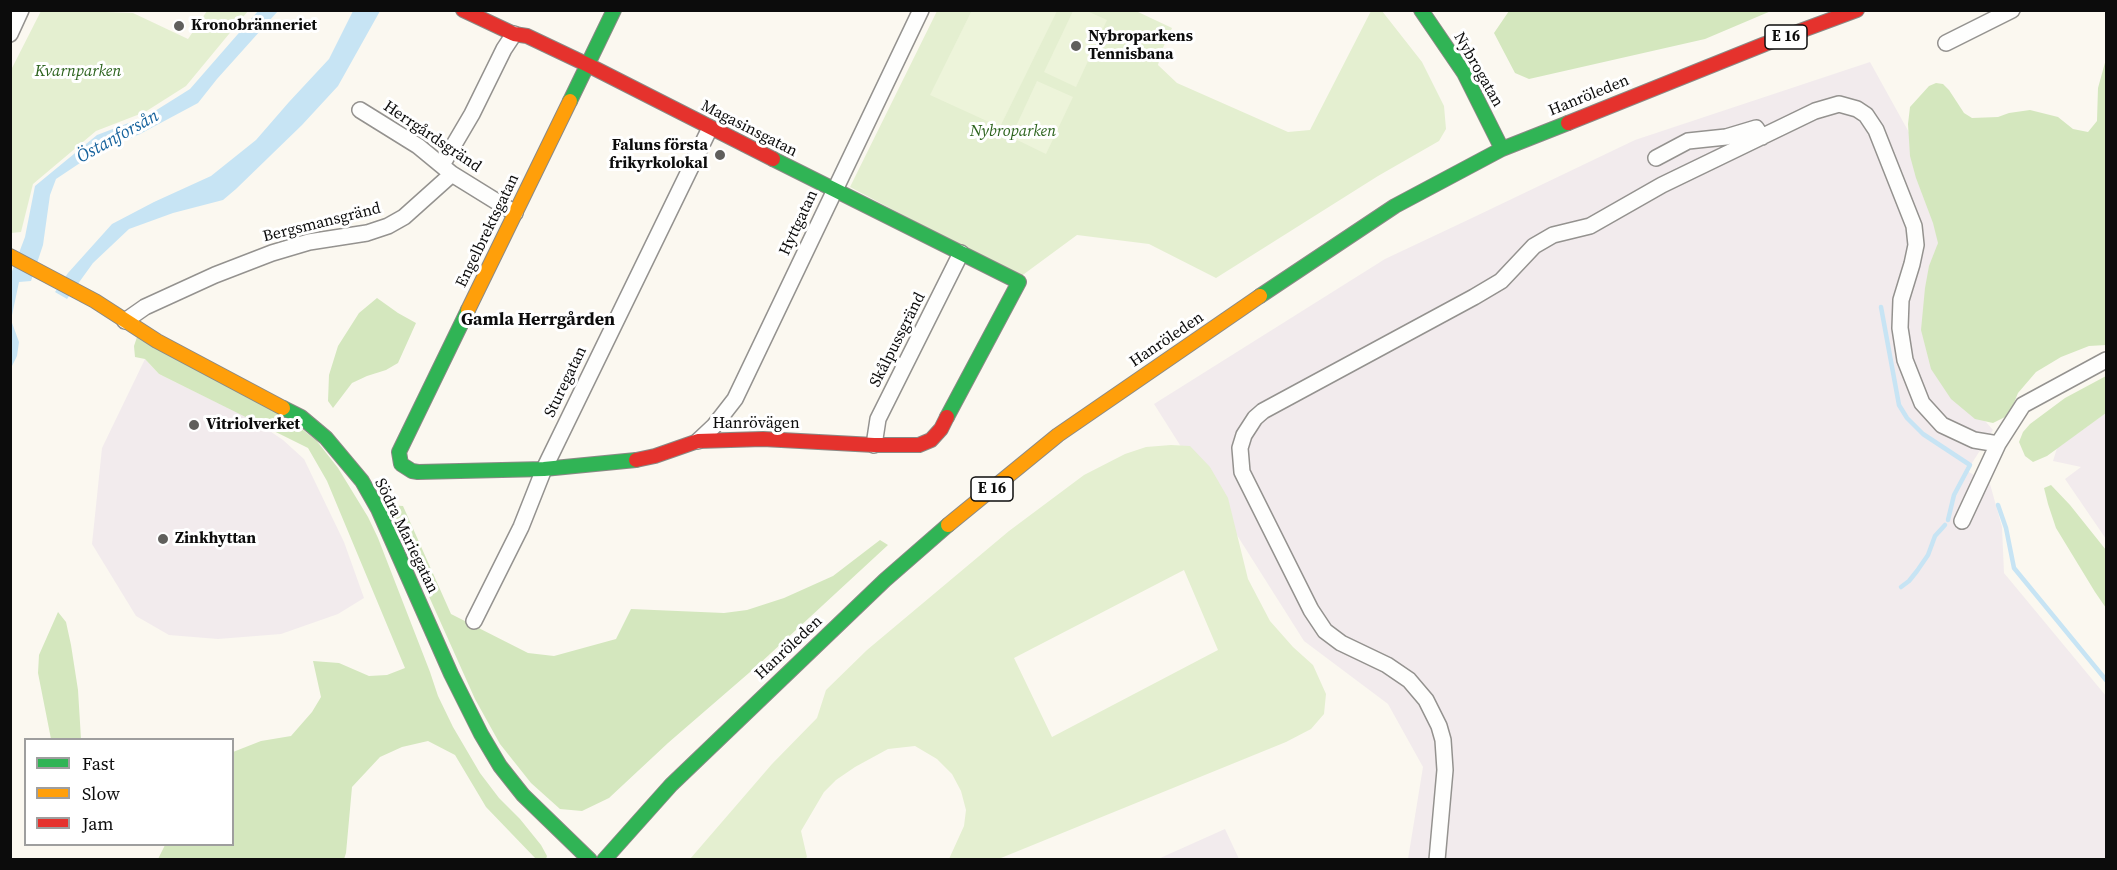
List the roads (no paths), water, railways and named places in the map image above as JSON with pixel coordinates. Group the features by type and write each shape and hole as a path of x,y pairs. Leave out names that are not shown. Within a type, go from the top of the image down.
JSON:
{"main road":[{"name":"Magasinsgatan","path":"464,10 483,14 514,34 527,36 588,64 604,75 1019,282"},
{"name":"Engelbrektsgatan","path":"403,466 399,452 614,10"},
{"name":"Nybrogatan","path":"1420,10 1464,73 1502,149"},
{"name":"Hanröleden","path":"604,860 671,785 885,580 948,525 1058,435 1395,206 1502,149 1765,44 1857,10"},
{"name":"Södra Mariegatan","path":"13,257 78,292 157,341 301,417 326,438 362,481 378,509 451,674 491,750 523,795 590,860"},
{"name":"Hanrövägen","path":"403,466 418,472 544,469 631,461 698,441 763,439 919,445 936,436 1019,282"}],"street":[{"name":"Hyttgatan","path":"698,441 714,426 735,399 921,10"},
{"path":"1946,43 2012,10"},
{"name":"Bergsmansgränd","path":"125,321 145,307 205,279 272,253 309,242 367,233 388,226 404,217 447,170 504,49 514,34"},
{"path":"1437,860 1445,770 1443,740 1434,715 1426,700 1409,680 1387,665 1341,643 1318,621 1245,482 1240,462 1240,448 1244,435 1255,418 1272,406 1501,281 1540,242 1553,235 1590,226 1662,185 1762,136 1828,106 1839,104 1850,106 1866,115 1876,130 1914,226 1916,245 1901,300 1900,328 1904,354 1922,403 1942,425 1974,440 1998,444"},
{"name":"Herrgårdsgränd","path":"360,110 418,146 447,170 514,213"},
{"name":"Sturegatan","path":"474,621 521,527 544,469 710,128"},
{"path":"1656,158 1688,141 1726,137 1756,128 1762,136"},
{"name":"Skålpussgränd","path":"874,445 878,419 961,253"},
{"path":"1962,521 1998,444 2023,405 2106,360"}],"water":[{"name":"Östanforsån","path":"258,11 278,11 198,103 140,134 92,155 56,179 50,195 43,245 31,281 19,282 11,320 11,274 25,237 35,186 97,135 147,116 190,89"},
{"path":"353,11 380,11 338,86 302,125 236,189 223,200 173,213 129,229 93,263 67,299 55,292 68,273 112,224 211,176 256,140 329,59"},
{"path":"11,320 19,342 17,356 11,368"}],"waterway":[{"path":"1881,307 1899,405 1907,418 1923,434 1970,465 1954,495 1948,520"},
{"path":"1998,505 2006,528 2014,568 2106,680"},
{"path":"1901,587 1917,571 1928,555 1935,536 1945,525"}],"place":[{"name":"Kronobränneriet","path":"179,26"},
{"name":"Nybroparkens Tennisbana","path":"1076,46"},
{"name":"Faluns första frikyrkolokal","path":"720,155"},
{"name":"Vitriolverket","path":"194,425"},
{"name":"Zinkhyttan","path":"163,539"}],"district":[{"name":"Gamla Herrgården","path":"538,320"}],"park label":[{"name":"Kvarnparken","path":"78,72"},
{"name":"Nybroparken","path":"1013,132"}]}
